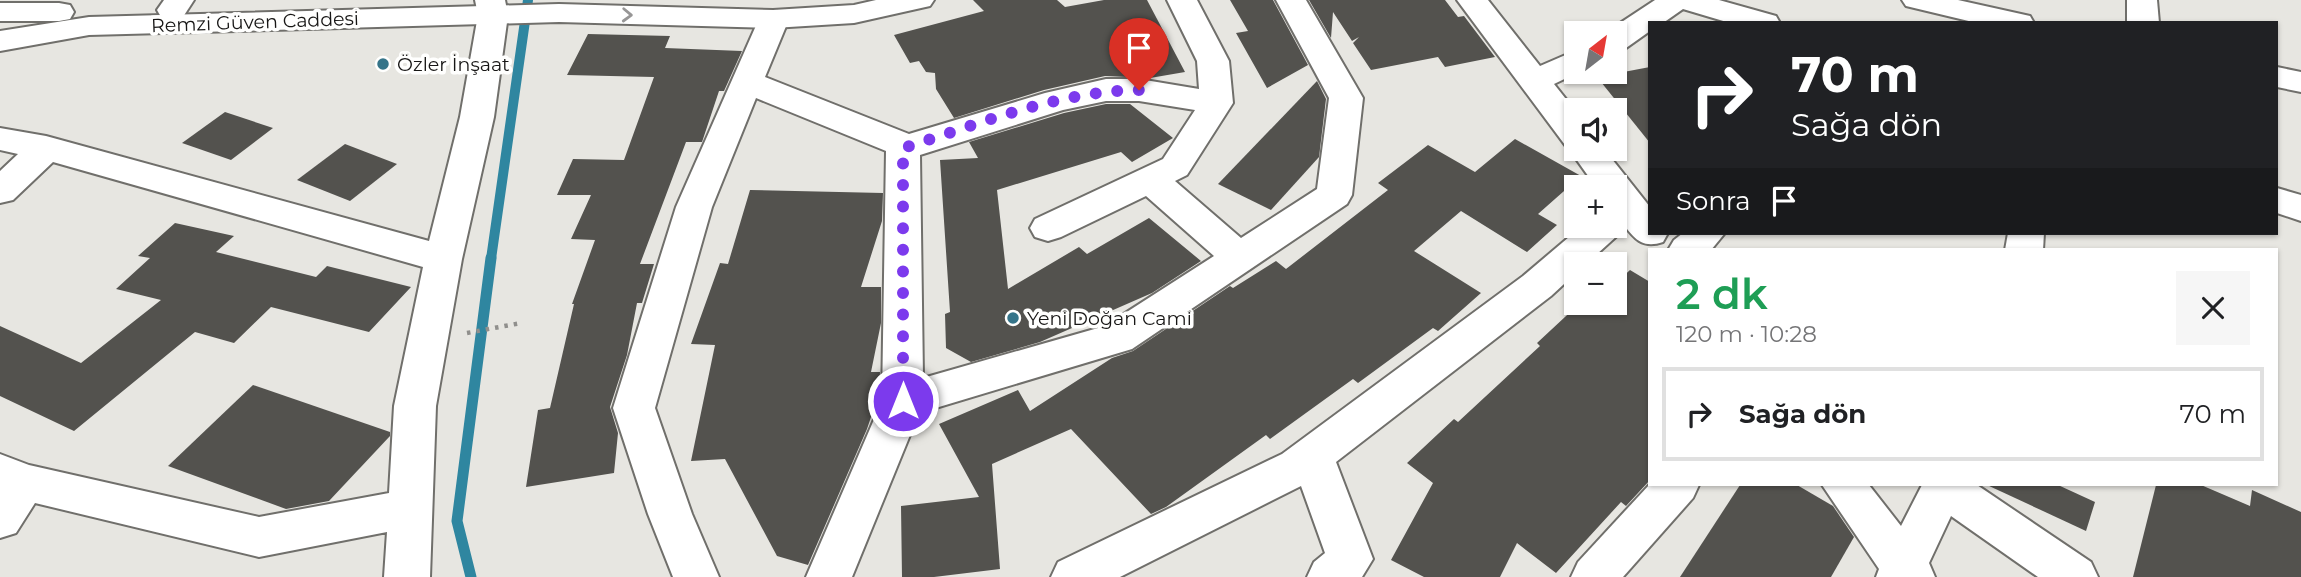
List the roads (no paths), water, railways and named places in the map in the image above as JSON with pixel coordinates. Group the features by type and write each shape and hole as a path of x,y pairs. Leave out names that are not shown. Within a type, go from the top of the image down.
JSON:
{"street":[{"name":"Remzi Güven Caddesi","path":"0,12 176,5 436,0"},
{"path":"696,577 670,514 634,408 694,207 773,19 854,15 919,0"},
{"path":"1048,228 1175,167 1216,103 1213,61 1182,0"},
{"path":"903,401 1118,338 1334,195 1346,99 1291,0"},
{"path":"1472,0 1564,120"},
{"path":"1628,32 1676,0"},
{"path":"1685,0 1758,21"},
{"path":"1917,0 2010,21"},
{"path":"2142,0 2143,21"},
{"name":"Remzi Güven Caddesi","path":"0,41 89,26 498,10 773,19"},
{"path":"407,577 415,406 443,259 477,117 498,10"},
{"path":"1535,82 1564,67"},
{"path":"2278,77 2301,82"},
{"path":"747,82 896,141 903,148 903,401 829,577"},
{"path":"903,148 1056,101 1107,90 1139,90 1216,103"},
{"path":"0,139 46,148 443,259"},
{"path":"0,191 46,148"},
{"path":"1593,161 1630,223 1661,248"},
{"path":"1150,179 1239,257"},
{"path":"2278,200 2301,208"},
{"path":"1074,577 1297,467 1537,286 1630,223"},
{"path":"1689,248 1705,235"},
{"path":"1312,456 1350,559 1330,577"},
{"path":"0,519 12,477 260,537 410,508"},
{"path":"1594,577 1676,486"},
{"path":"1844,486 1905,573"},
{"path":"1905,573 1944,486"},
{"path":"1945,486 2075,577"}],"waterway":[{"path":"491,259 528,0"},
{"path":"471,577 457,521 491,258"}],"place":[{"name":"Özler İnşaat","path":"383,64"},
{"name":"Yeni Doğan Cami","path":"1013,318"}]}
